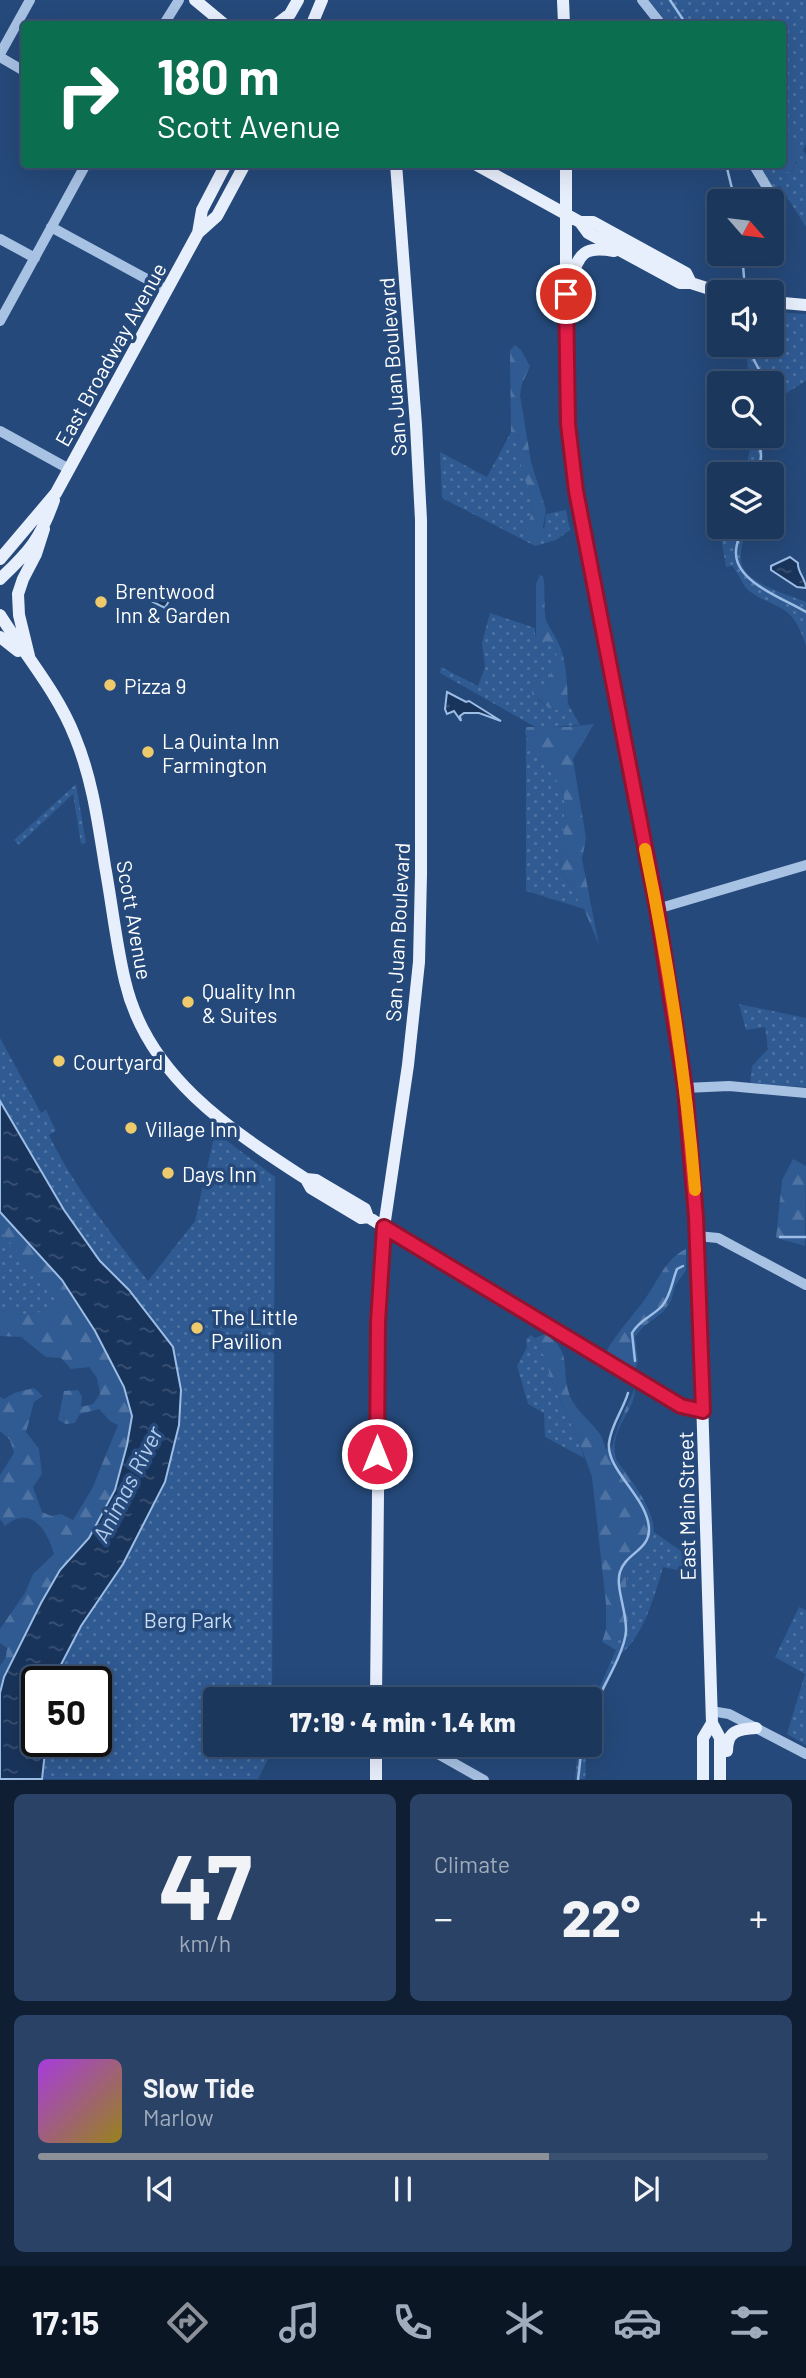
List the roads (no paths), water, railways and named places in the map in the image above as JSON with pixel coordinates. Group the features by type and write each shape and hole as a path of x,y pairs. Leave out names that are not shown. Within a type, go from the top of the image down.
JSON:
{"main road":[{"path":"195,0 216,21"},
{"path":"281,21 290,14 299,0"},
{"path":"291,21 299,0"},
{"path":"314,21 322,0"},
{"path":"563,0 564,21"},
{"path":"206,11 221,21"},
{"name":"East Broadway Avenue","path":"0,579 29,550 44,529 56,493 198,233 202,209 224,168"},
{"name":"East Broadway Avenue","path":"198,233 217,216 243,168"},
{"name":"San Juan Boulevard","path":"376,1687 378,1322 384,1227 408,1065 419,962 421,874 421,520 396,168"},
{"path":"482,168 580,222 588,233 680,284 691,283 707,288"},
{"name":"East Main Street","path":"566,168 566,383 570,451 657,909 685,1088 697,1236 712,1717 720,1738 720,1780"},
{"path":"580,222 593,222 686,273 691,283"},
{"path":"566,294 576,262 584,253 599,249 625,253"},
{"path":"784,303 806,304"},
{"name":"East Broadway Avenue","path":"0,559 56,493"},
{"path":"31,663 19,615 18,594 44,529"},
{"name":"Scott Avenue","path":"0,615 64,713 75,736 88,776 125,981 144,1034 166,1068 189,1093 238,1132 306,1179 316,1180 365,1209 368,1217 384,1227 681,1406 703,1411"},
{"path":"0,637 31,663"},
{"name":"East Main Street","path":"704,1780 703,1738 712,1717"},
{"path":"727,1780 727,1746 731,1733 740,1729 756,1728"},
{"path":"376,1757 376,1780"}],"street":[{"path":"21,69 0,56 30,0"},
{"path":"166,21 179,0"},
{"path":"642,0 660,21"},
{"path":"0,321 84,168"},
{"path":"755,168 768,189"},
{"path":"51,227 167,290"},
{"path":"0,239 35,258"},
{"path":"0,431 69,469"},
{"path":"657,909 806,865"},
{"path":"685,1088 729,1086 806,1093"},
{"path":"697,1236 718,1238 806,1285"},
{"path":"712,1717 723,1712 806,1754"},
{"path":"443,1757 484,1780"}],"water":[{"path":"790,557 798,563 806,588 797,587 771,570 771,566"},
{"path":"152,590 170,599 165,608 147,599"},
{"path":"447,692 469,701 501,721 479,713 464,713 460,716 461,721 454,711 447,714"},
{"name":"Animas River","path":"0,1101 64,1210 100,1261 129,1290 173,1347 181,1390 179,1425 165,1482 123,1564 81,1626 60,1666 21,1666 21,1757 44,1757 42,1779 0,1779 0,1693 4,1677 41,1603 60,1570 89,1538 115,1490 132,1416 124,1387 95,1331 62,1280 0,1212"}],"waterway":[{"path":"670,0 684,21"},
{"path":"727,168 732,189"},
{"path":"743,266 744,277"},
{"path":"754,357 760,371"},
{"path":"760,448 760,462"},
{"path":"738,539 736,554 744,573 764,589 806,612"},
{"path":"780,1237 806,1237"},
{"path":"635,1361 632,1333 665,1302 677,1269 683,1266"},
{"path":"602,1691 625,1640 626,1624 619,1584 620,1572 645,1542 649,1530 642,1507 614,1464 610,1453 610,1436 628,1393"},
{"path":"578,1780 581,1757"}],"place":[{"name":"Brentwood Inn & Garden","path":"101,602"},
{"name":"Pizza 9","path":"110,685"},
{"name":"La Quinta Inn Farmington","path":"148,752"},
{"name":"Quality Inn & Suites","path":"188,1002"},
{"name":"Courtyard","path":"59,1061"},
{"name":"Village Inn","path":"131,1128"},
{"name":"Days Inn","path":"168,1173"},
{"name":"The Little Pavilion","path":"197,1328"}],"park label":[{"name":"Berg Park","path":"188,1619"}]}
